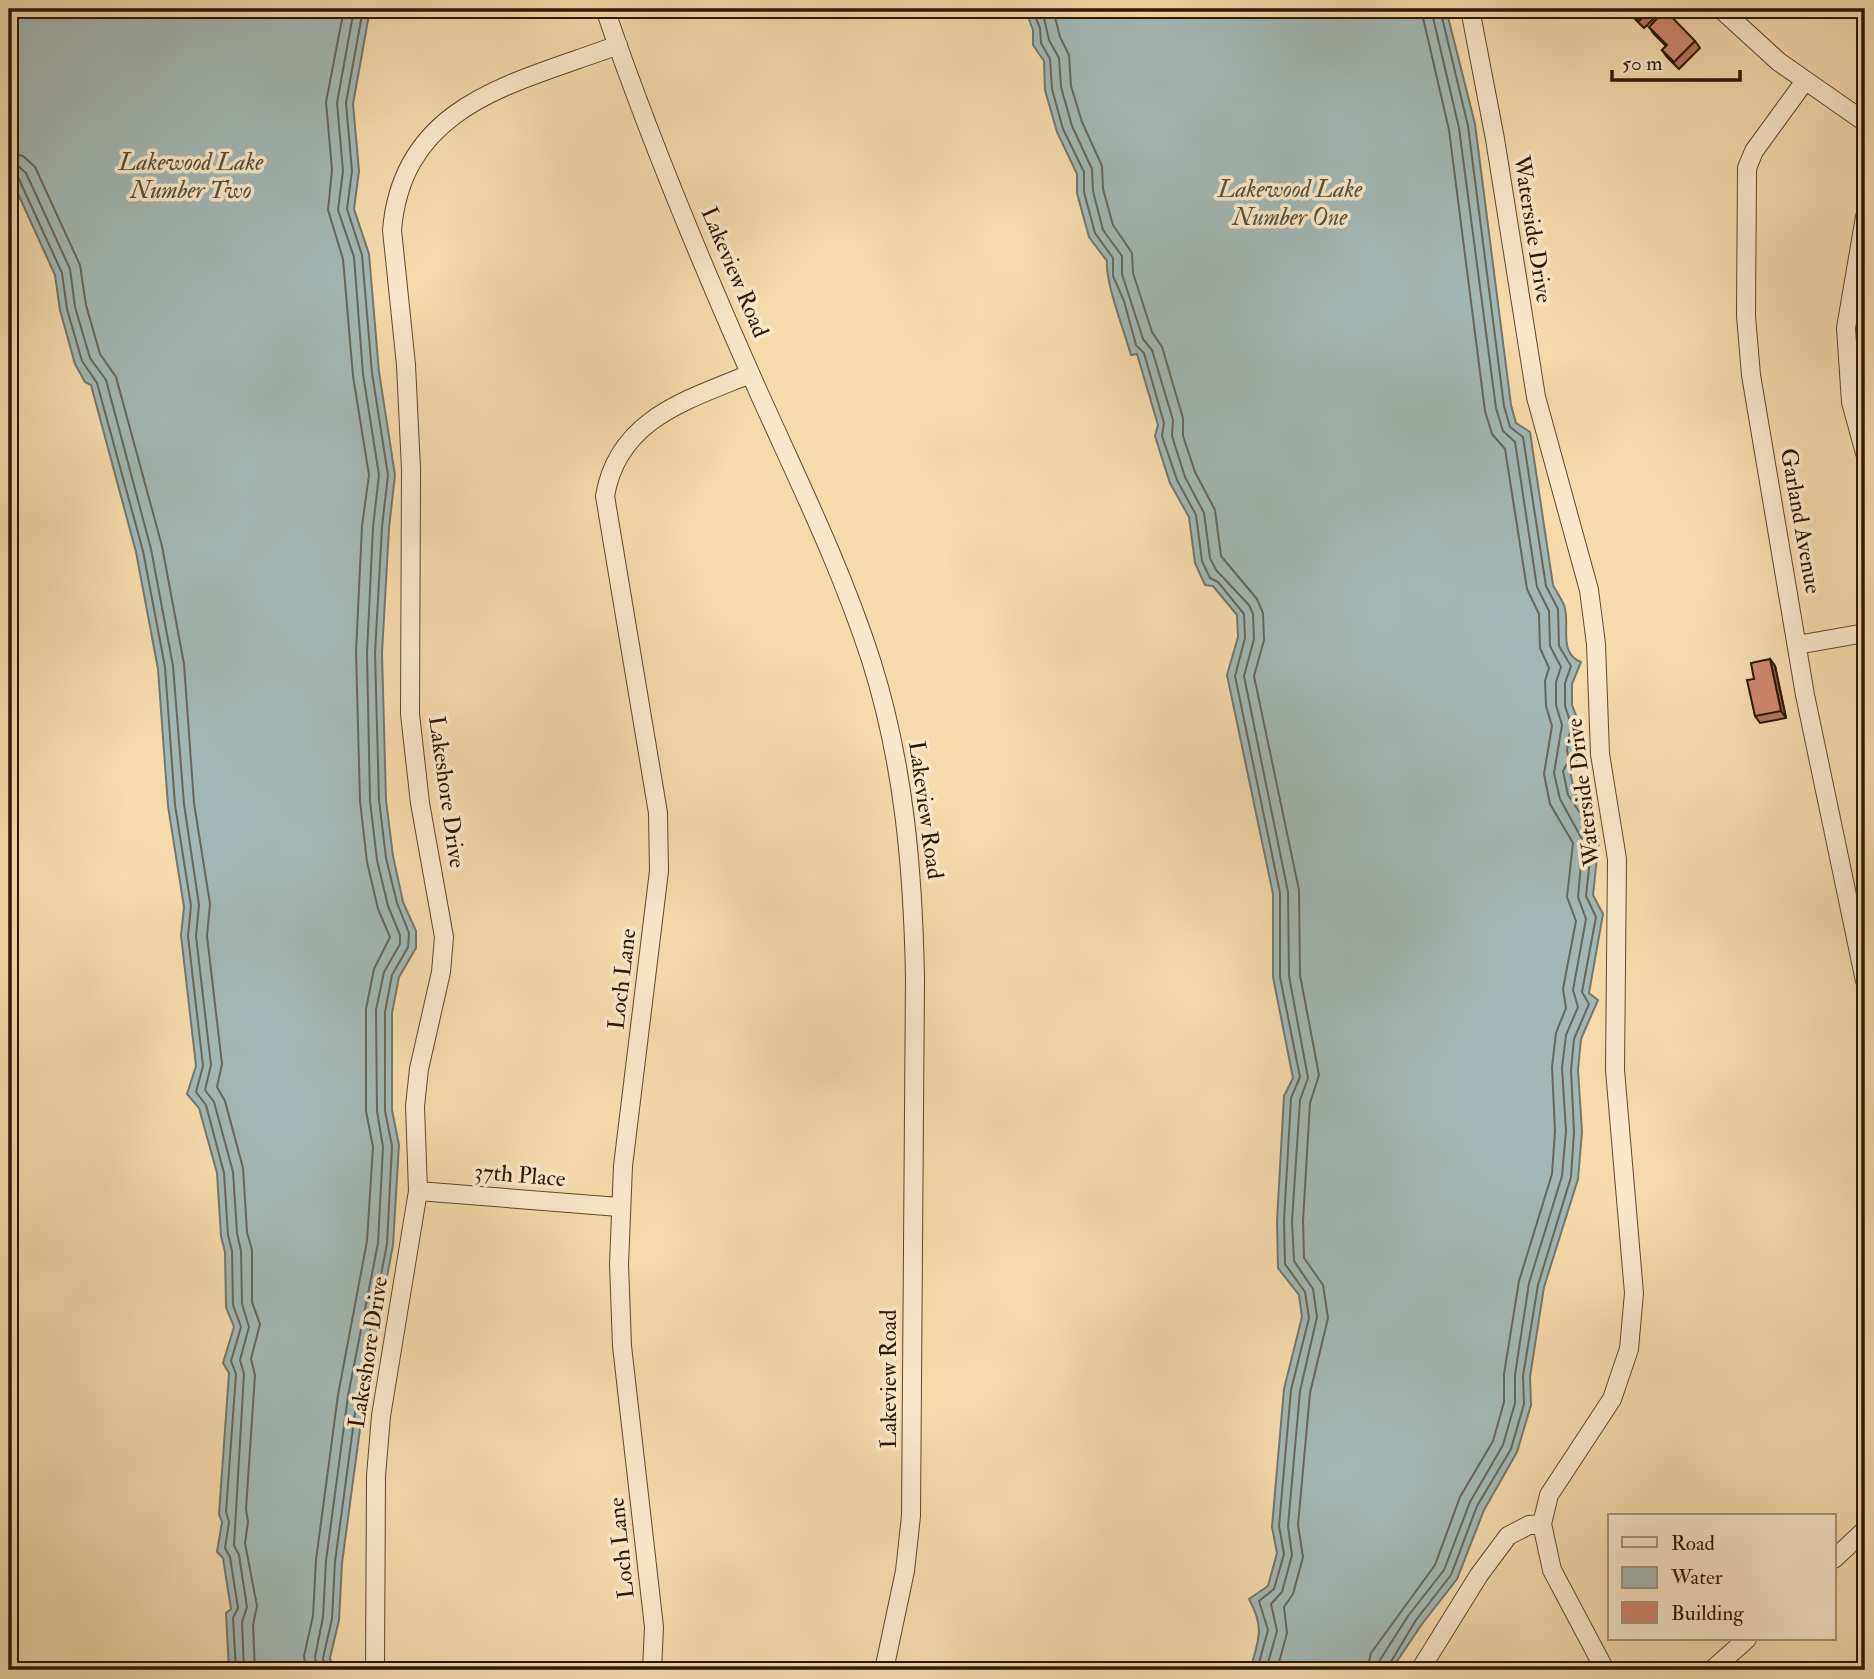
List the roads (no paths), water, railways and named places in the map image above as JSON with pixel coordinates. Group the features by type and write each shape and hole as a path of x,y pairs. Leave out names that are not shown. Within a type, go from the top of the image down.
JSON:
{"street":[{"name":"Lakeview Road","path":"606,9 750,374 841,578 871,660 900,782 912,884 915,978 911,1516 905,1571 884,1670"},
{"name":"Waterside Drive","path":"1470,9 1536,397 1589,590 1596,644 1600,754 1617,859 1614,1057 1634,1293 1629,1349 1612,1399 1549,1495 1542,1524 1552,1570 1605,1670"},
{"path":"1721,9 1805,81 1865,122"},
{"name":"Lakeshore Drive","path":"375,1670 377,1464 381,1416 418,1191 415,1106 441,972 444,937 420,803 410,714 411,469 406,365 392,230 393,213 409,163 441,122 488,93 618,45"},
{"name":"Garland Avenue","path":"1805,81 1754,150 1745,182 1746,316 1751,375 1797,645 1865,981"},
{"path":"1865,217 1846,328 1851,402 1865,453"},
{"name":"Loch Lane","path":"652,1670 654,1627 622,1346 619,1207 655,921 659,860 658,813 606,496 614,465 633,435 676,405 750,374"},
{"path":"1797,645 1865,633"},
{"name":"37th Place","path":"418,1191 619,1207"},
{"path":"1420,1670 1508,1536 1529,1525 1542,1524"},
{"path":"1836,1557 1865,1530"},
{"path":"1712,1670 1745,1640"}],"water":[{"name":"Lakewood Lake Number Two","path":"9,9 370,9 353,104 359,171 354,209 369,254 379,372 395,475 389,528 382,653 386,800 393,856 403,902 416,931 416,948 399,977 392,1013 392,1110 399,1145 393,1245 364,1399 342,1563 339,1620 330,1658 333,1670 229,1670 226,1613 231,1609 223,1558 217,1552 222,1522 219,1514 229,1373 223,1363 234,1327 226,1307 225,1252 221,1236 217,1173 199,1108 187,1094 196,1066 181,935 184,907 168,806 158,669 136,552 91,385 85,382 75,364 60,310 55,275 9,174"},
{"name":"Lakewood Lake Number One","path":"1025,9 1446,9 1475,124 1511,405 1516,423 1530,432 1553,585 1566,612 1569,652 1581,662 1572,684 1572,705 1579,723 1574,752 1577,762 1570,770 1574,792 1592,819 1599,838 1593,895 1603,914 1589,993 1598,1000 1581,1039 1578,1070 1582,1132 1578,1179 1544,1287 1530,1377 1531,1405 1517,1452 1484,1510 1457,1579 1391,1670 1250,1670 1259,1626 1249,1599 1268,1586 1277,1553 1272,1527 1284,1389 1302,1317 1299,1295 1278,1268 1277,1221 1284,1096 1293,1078 1273,977 1273,894 1227,675 1238,637 1237,615 1213,586 1205,585 1195,563 1189,517 1170,483 1155,436 1158,425 1137,354 1131,355 1109,281 1107,261 1089,237 1077,193 1077,174 1057,132 1045,90 1044,61 1033,45 1033,30"}]}
